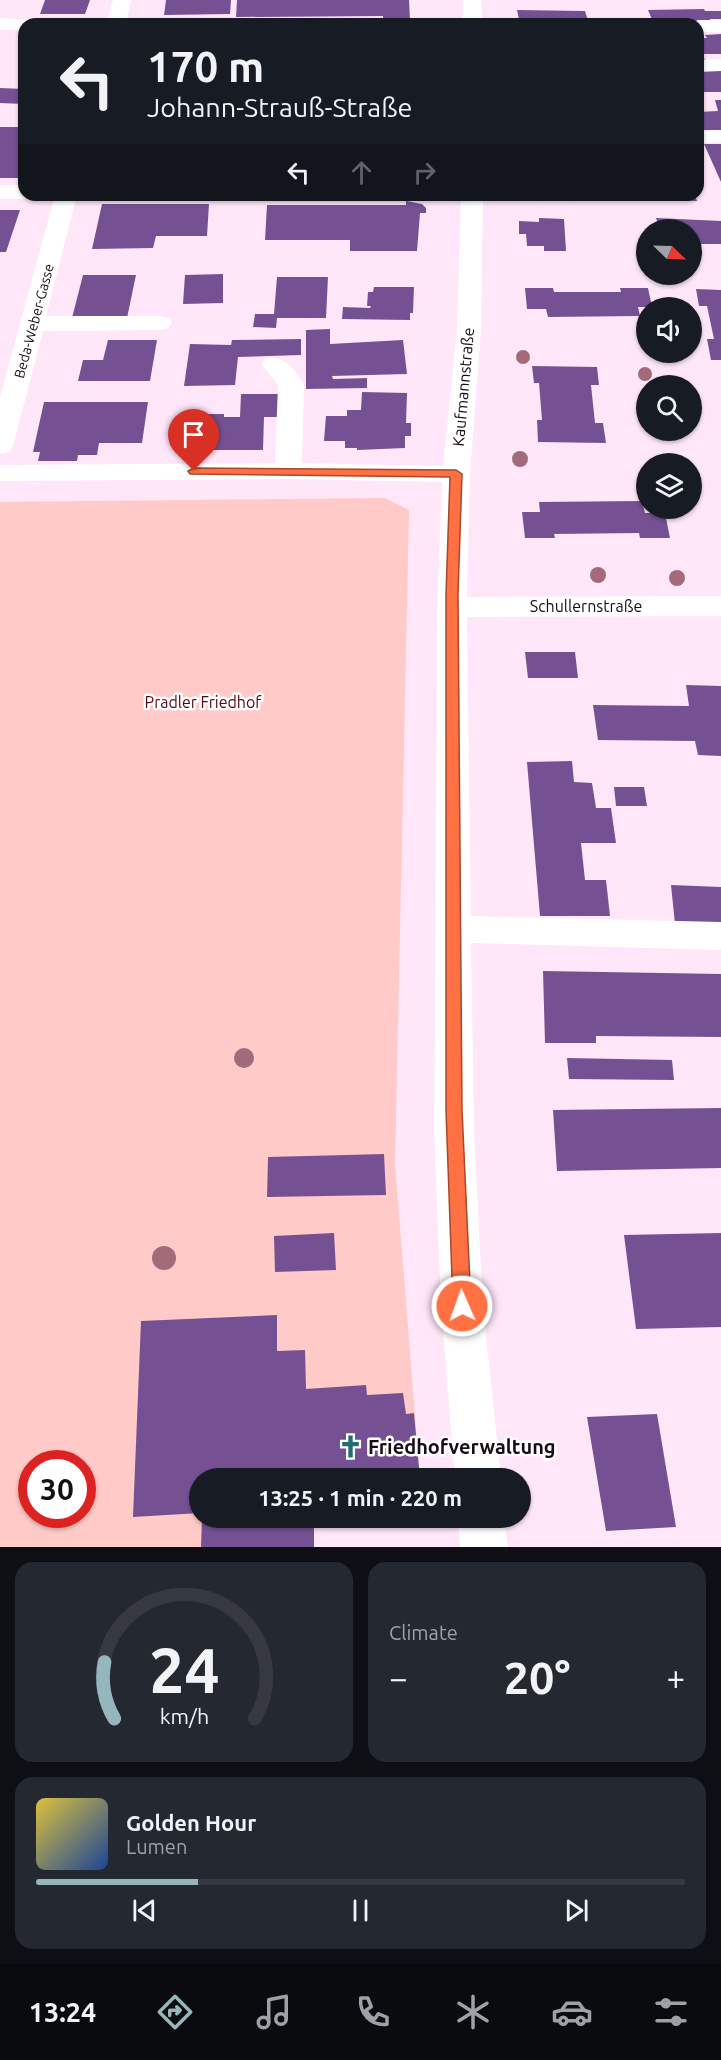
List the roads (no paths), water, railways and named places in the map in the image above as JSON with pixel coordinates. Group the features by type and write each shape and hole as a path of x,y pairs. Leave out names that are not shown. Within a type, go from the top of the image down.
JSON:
{"street":[{"path":"118,18 122,0"},
{"path":"472,0 472,18"},
{"path":"0,24 18,24"},
{"path":"704,26 721,26"},
{"path":"704,66 721,65"},
{"path":"704,137 721,136"},
{"path":"0,192 18,192"},
{"name":"Beda-Weber-Gasse","path":"0,446 64,201"},
{"name":"Kaufmannstraße","path":"472,201 469,330 456,474 452,607 453,929 454,1132 462,1306 476,1468"},
{"path":"33,324 160,323"},
{"path":"274,364 291,384 288,471"},
{"path":"0,473 121,477 288,471 456,474"},
{"name":"Schullernstraße","path":"452,607 721,606"},
{"path":"453,929 721,936"},
{"path":"482,1528 484,1547"}],"place":[{"name":"Friedhofverwaltung","path":"350,1446"}],"park label":[{"name":"Pradler Friedhof","path":"203,702"}]}
